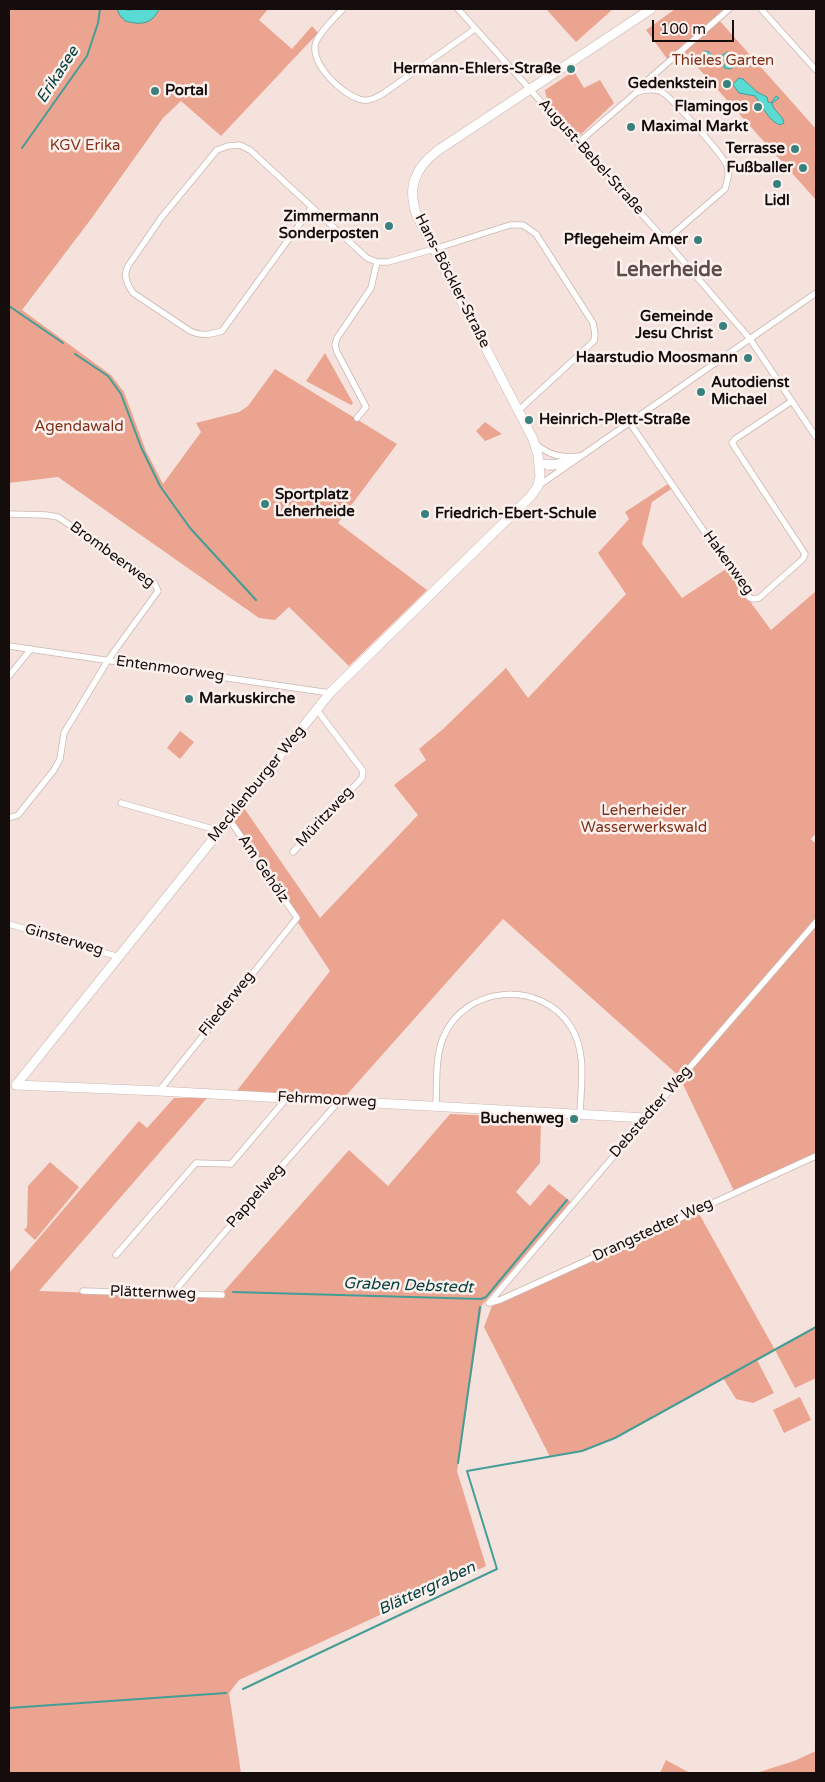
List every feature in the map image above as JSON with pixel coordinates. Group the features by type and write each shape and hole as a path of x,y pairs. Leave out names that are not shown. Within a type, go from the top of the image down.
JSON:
{"street":[{"path":"343,9 316,41 315,54 321,68 331,78 347,93 364,100 371,100 384,93 475,29"},
{"path":"458,9 529,89"},
{"name":"Hans-Böckler-Straße","path":"538,486 540,476 539,462 535,444 419,221 411,200 414,181 418,170 437,151 651,9"},
{"path":"648,89 649,79 729,9"},
{"path":"761,9 816,70"},
{"name":"August-Bebel-Straße","path":"529,89 666,240 750,339 816,437"},
{"path":"578,143 637,92 648,89 660,91 668,97 724,160 728,179 724,189 666,240"},
{"path":"312,207 222,331 211,335 200,335 190,331 133,293 127,284 125,273 128,266 155,226 217,150 228,146 240,145 250,150 312,207 367,258 377,262 388,262 510,225 523,226 536,234 593,323 595,334 594,340 518,410"},
{"path":"357,418 366,407 335,345 337,338 371,288 377,262"},
{"name":"Mecklenburger Weg","path":"12,1085 119,957 330,693 523,504 538,486 816,293"},
{"name":"Hakenweg","path":"630,423 749,597 756,599 795,566 805,554 732,443 733,440 792,401"},
{"path":"535,444 563,458 582,455"},
{"name":"Mecklenburger Weg","path":"523,504 531,488 539,462 553,463 582,455"},
{"path":"539,462 548,468 568,465"},
{"name":"Brombeerweg","path":"9,514 58,517 154,582 158,588 158,594 108,660"},
{"name":"Entenmoorweg","path":"9,646 330,693"},
{"path":"9,676 31,649"},
{"path":"9,817 18,815 54,770 60,759 64,733 108,660"},
{"name":"Müritzweg","path":"293,852 362,778 363,771 317,710"},
{"path":"121,803 220,831"},
{"name":"Am Gehölz","path":"229,819 297,918"},
{"name":"Fliederweg","path":"158,1091 297,918"},
{"name":"Debstedter Weg","path":"489,1303 816,922"},
{"name":"Ginsterweg","path":"9,924 119,957"},
{"path":"436,1106 439,1050 451,1023 472,1004 489,996 509,993 543,1001 558,1012 571,1027 579,1046 582,1065 580,1113"},
{"name":"Fehrmoorweg","path":"12,1085 158,1091 646,1118"},
{"path":"116,1255 196,1163 231,1164 286,1099"},
{"name":"Pappelweg","path":"173,1293 340,1101"},
{"name":"Drangstedter Weg","path":"489,1303 500,1300 816,1156"},
{"name":"Plätternweg","path":"83,1291 222,1295"}],"green space":[{"path":"9,9 268,9 259,20 292,49 312,26 318,33 221,136 181,101 163,118 91,219 22,310 111,375 124,392 146,451 163,484 201,432 196,423 239,412 248,406 275,369 397,444 338,523 427,590 349,666 289,607 275,620 259,618 58,477 9,483"},
{"path":"546,9 613,9 576,42"},
{"path":"675,9 726,9 668,60 646,30"},
{"name":"Thieles Garten","path":"719,20 816,129 816,200 684,52"},
{"path":"574,71 584,88 600,80 614,103 577,138 553,108 545,90"},
{"path":"325,353 353,403 351,405 306,381"},
{"path":"485,422 502,434 485,441 476,431"},
{"name":"Leherheider Wasserwerkswald","path":"668,484 671,489 652,502 642,544 682,598 726,569 771,630 816,591 816,833 811,839 816,844 816,1153 734,1191 679,1076 503,919 343,1099 236,1092 330,971 232,823 244,808 320,918 418,815 394,785 426,760 419,749 443,729 506,668 528,698 626,594 598,553 629,519 625,512"},
{"path":"180,731 194,742 180,759 167,748"},
{"path":"174,1098 207,1098 39,1291 219,1297 349,1150 388,1186 450,1114 541,1118 540,1163 516,1192 530,1206 549,1184 571,1202 482,1305 457,1471 486,1566 239,1680 229,1693 241,1773 9,1773 9,1273 139,1121 147,1128"},
{"path":"50,1162 79,1187 35,1240 24,1230 27,1227 28,1186"},
{"path":"698,1212 775,1350 757,1360 774,1393 753,1403 736,1399 723,1378 615,1438 582,1451 550,1457 484,1327 492,1306"},
{"path":"816,1327 816,1378 795,1388 775,1350"},
{"path":"800,1397 811,1420 784,1433 773,1410"},
{"path":"816,1751 816,1773 756,1773 794,1761"},
{"path":"666,1760 690,1773 660,1773"}],"water":[{"path":"117,9 159,9 149,21 136,23 125,21"},
{"path":"705,51 709,52 715,59 709,64 701,56"},
{"path":"728,52 735,56 739,62 747,61 750,66 746,67 740,64 730,69 724,68 726,61 722,61 720,57"},
{"path":"739,78 767,97 768,102 771,103 776,96 779,98 772,103 784,123 780,125 776,123 766,113 755,96 739,93 733,85"}],"waterway":[{"name":"Erikasee","path":"22,148 87,56 98,23 100,9"},
{"path":"9,306 63,343"},
{"path":"75,354 108,376 121,394 141,447 160,486 190,528 256,600"},
{"name":"Graben Debstedt","path":"233,1292 481,1299 486,1297 567,1200"},
{"name":"Graben Debstedt","path":"458,1463 480,1307"},
{"name":"Blättergraben","path":"243,1689 497,1569 467,1471 582,1451 615,1438 816,1327"},
{"name":"Blättergraben","path":"9,1708 226,1693"}],"place":[{"name":"Hermann-Ehlers-Straße","path":"571,69"},
{"name":"Gedenkstein","path":"727,84"},
{"name":"Portal","path":"155,91"},
{"name":"Flamingos","path":"758,107"},
{"name":"Maximal Markt","path":"631,127"},
{"name":"Terrasse","path":"795,149"},
{"name":"Fußballer","path":"803,168"},
{"name":"Lidl","path":"777,184"},
{"name":"Zimmermann Sonderposten","path":"389,226"},
{"name":"Pflegeheim Amer","path":"698,240"},
{"name":"Gemeinde Jesu Christ","path":"723,326"},
{"name":"Haarstudio Moosmann","path":"748,358"},
{"name":"Autodienst Michael","path":"701,392"},
{"name":"Heinrich-Plett-Straße","path":"529,420"},
{"name":"Sportplatz Leherheide","path":"265,504"},
{"name":"Friedrich-Ebert-Schule","path":"425,514"},
{"name":"Markuskirche","path":"189,699"},
{"name":"Buchenweg","path":"574,1119"}],"district":[{"name":"Leherheide","path":"669,271"}],"park label":[{"name":"KGV Erika","path":"85,146"},
{"name":"Agendawald","path":"79,427"}]}
